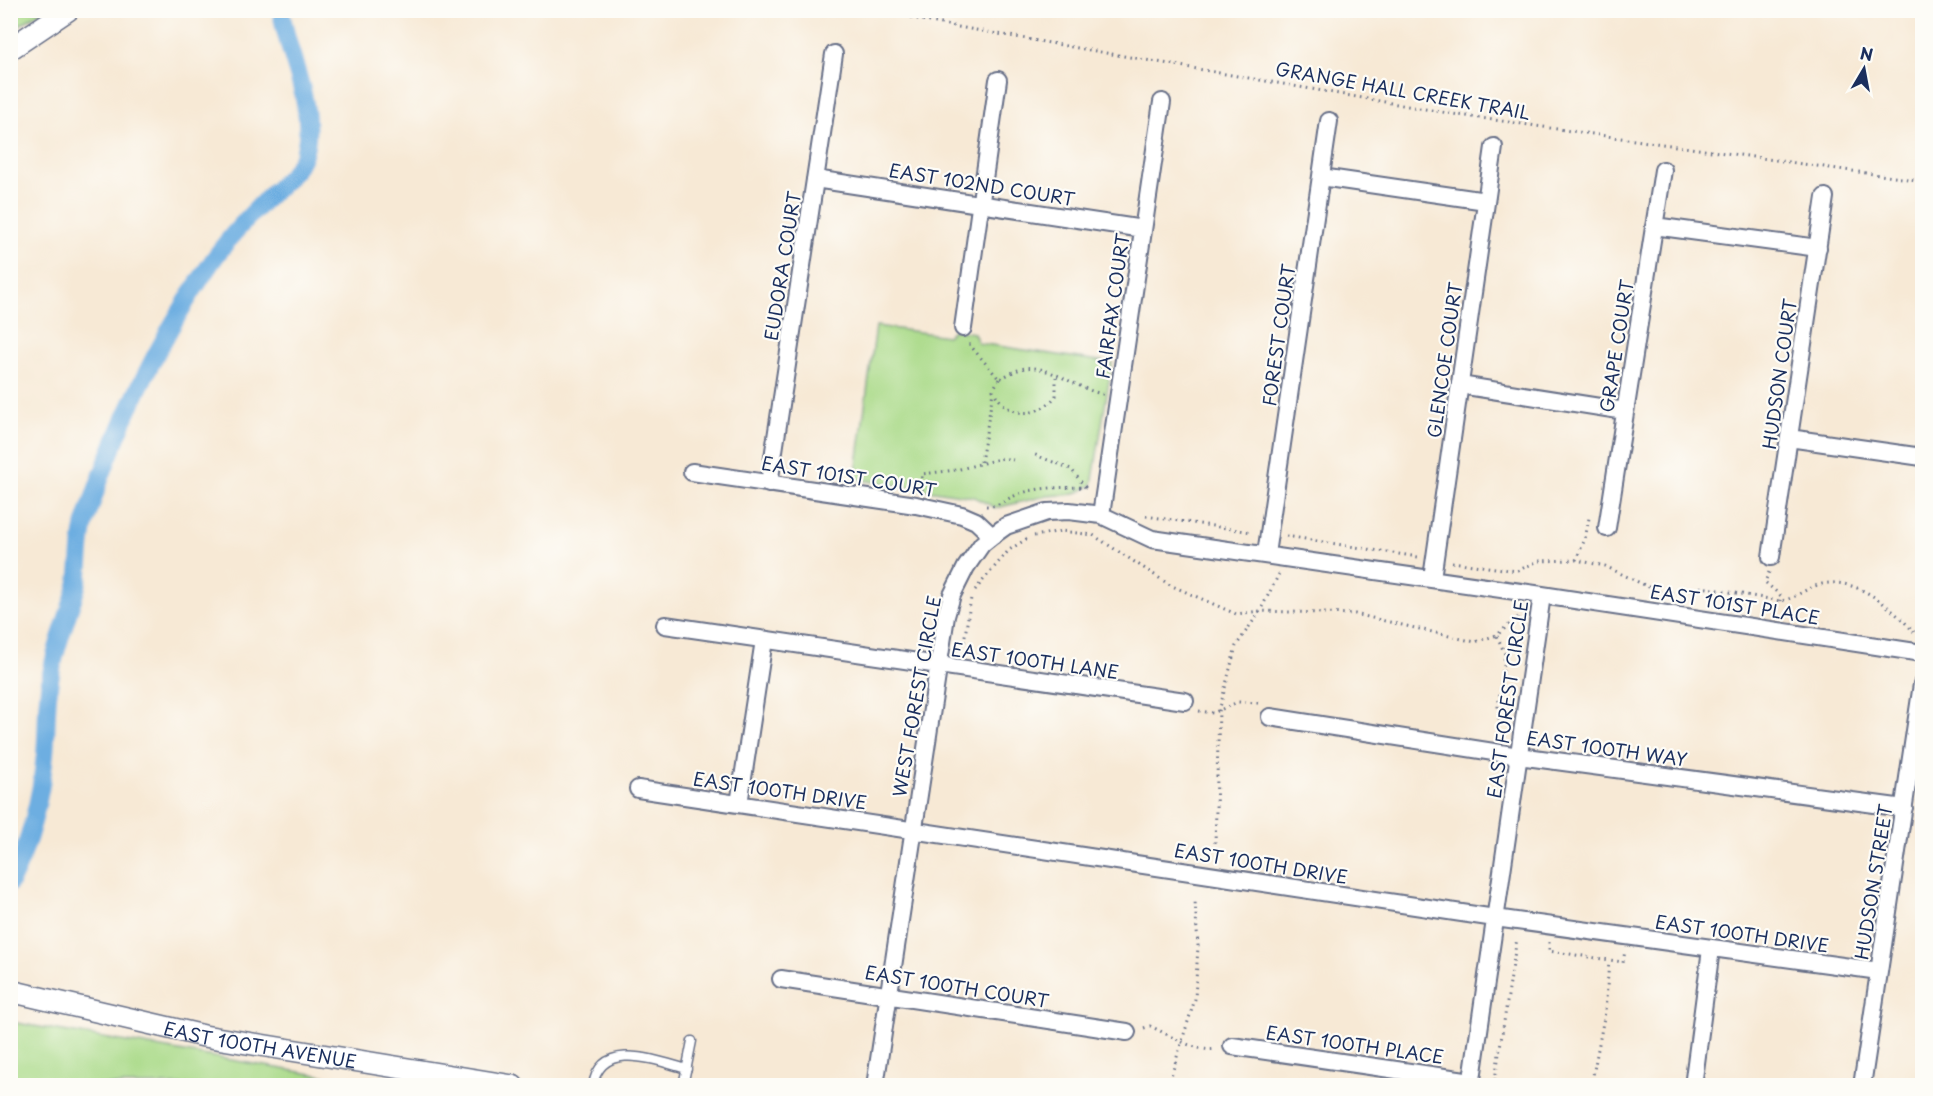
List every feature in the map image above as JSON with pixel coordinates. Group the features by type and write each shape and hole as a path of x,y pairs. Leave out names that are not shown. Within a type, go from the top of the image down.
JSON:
{"street":[{"path":"10,49 68,10"},
{"name":"EUDORA COURT","path":"769,484 834,54"},
{"path":"963,328 998,80"},
{"name":"FAIRFAX COURT","path":"1101,515 1162,102"},
{"name":"FOREST COURT","path":"1266,554 1329,121"},
{"name":"GLENCOE COURT","path":"1432,579 1494,147"},
{"name":"GRAPE COURT","path":"1608,524 1663,170"},
{"path":"1321,177 1486,201"},
{"name":"EAST 102ND COURT","path":"815,179 1143,229"},
{"name":"HUDSON COURT","path":"1772,557 1825,197"},
{"path":"1654,226 1818,248"},
{"path":"1460,385 1625,411"},
{"path":"1789,438 1923,457"},
{"name":"EAST 101ST COURT","path":"692,472 916,505 962,515 976,521 992,536"},
{"name":"WEST FOREST CIRCLE","path":"875,1086 938,666 952,595 973,556 992,536 1006,526 1047,512 1085,512 1101,515 1152,538 1266,554"},
{"name":"EAST FOREST CIRCLE","path":"1266,554 1542,595 1471,1083"},
{"name":"EAST 101ST PLACE","path":"1542,595 1923,652"},
{"name":"EAST 100TH LANE","path":"665,625 1185,701"},
{"path":"740,804 764,640"},
{"name":"HUDSON STREET","path":"1862,1086 1923,684"},
{"name":"EAST 100TH WAY","path":"1270,717 1519,756 1904,808"},
{"name":"EAST 100TH DRIVE","path":"638,789 1495,918 1879,971"},
{"path":"1693,1086 1711,949"},
{"name":"EAST 100TH COURT","path":"781,979 1127,1032"},
{"name":"EAST 100TH AVENUE","path":"10,991 204,1036 513,1086"},
{"name":"EAST 100TH PLACE","path":"1232,1046 1471,1083"}],"lane":[{"path":"683,1086 692,1041"},
{"path":"593,1086 601,1066 619,1056 638,1056 687,1069"}],"path":[{"name":"GRANGE HALL CREEK TRAIL","path":"882,10 930,22 1459,115 1923,181"},
{"path":"963,328 970,345 999,379"},
{"path":"981,462 993,390 999,379 1023,368 1043,368 1056,377 1092,392 1119,397"},
{"path":"993,390 998,401 1019,411 1041,411 1056,396 1056,377"},
{"path":"976,502 987,507 997,506 1017,494 1085,487 1071,469 1033,454"},
{"path":"932,491 921,490 922,474 956,470 1003,458 1013,460"},
{"path":"1576,560 1585,539 1589,518 1608,524"},
{"path":"964,642 972,595 1008,550 1030,536 1062,531 1093,535 1170,585 1236,614 1260,611 1355,614 1475,642 1497,635 1518,617"},
{"path":"1772,557 1780,560 1779,566 1767,574 1765,582 1781,596 1780,601"},
{"path":"1215,843 1220,770 1219,711 1236,646 1260,611 1287,558"},
{"path":"1434,560 1517,571 1538,561 1576,560 1605,566 1657,591 1674,593 1702,587 1780,601 1791,599 1818,584 1842,584 1864,592 1890,607 1914,632"},
{"path":"1497,635 1505,654 1498,707 1500,728"},
{"path":"1185,701 1197,710 1213,713 1238,702 1262,703 1270,717"},
{"path":"1168,1086 1196,999 1198,946 1195,901"},
{"path":"1494,1086 1514,944 1518,935"},
{"path":"1549,938 1549,951 1609,962 1623,962 1625,948 1635,950"},
{"path":"1591,1086 1605,1012 1609,962"},
{"path":"1127,1032 1150,1026 1181,1041 1210,1050 1232,1046"},
{"path":"721,1083 739,1086"}],"green space":[{"path":"11,10 42,10 42,11 11,31"},
{"path":"876,326 947,336 953,330 974,333 978,343 1112,363 1092,485 1075,494 1046,496 996,508 974,497 855,479"},
{"path":"11,1022 376,1085 11,1085"}],"waterway":[{"path":"10,883 29,837 41,787 51,674 77,586 84,528 110,453 139,387 173,323 211,263 229,239 295,170 306,146 307,129 303,95 281,10"}]}
